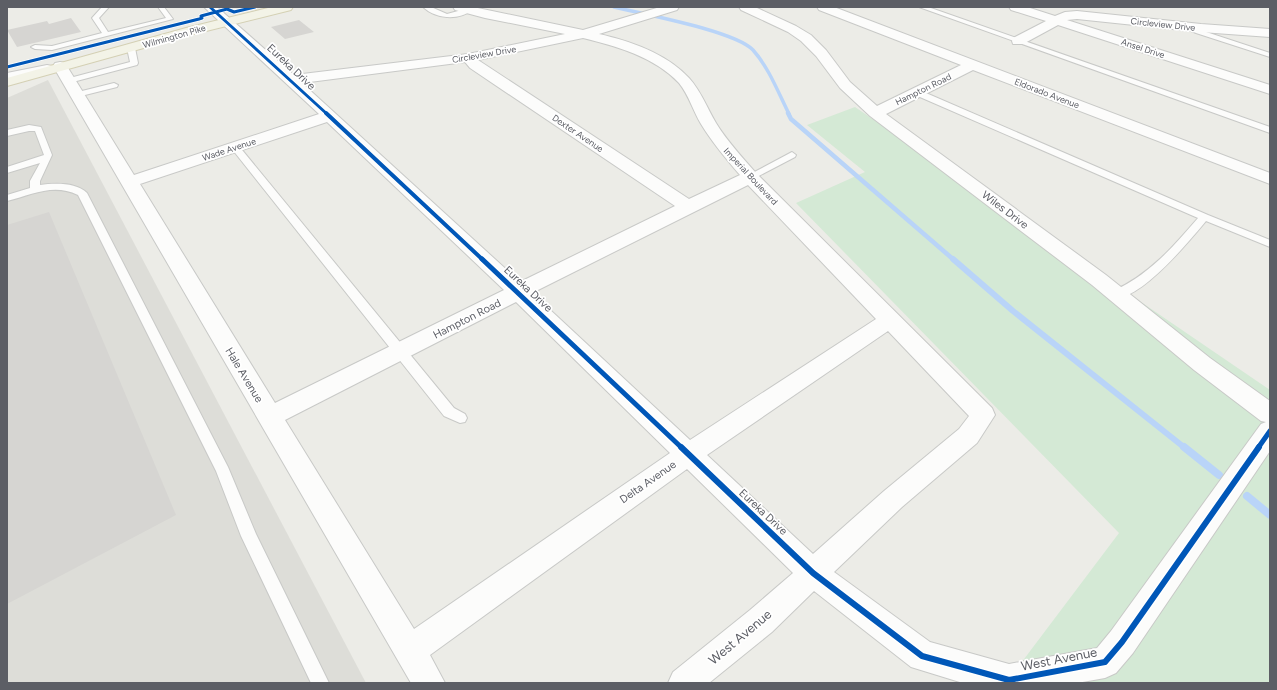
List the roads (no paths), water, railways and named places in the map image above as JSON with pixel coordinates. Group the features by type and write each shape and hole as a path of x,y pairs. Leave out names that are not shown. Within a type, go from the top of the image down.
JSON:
{"main road":[{"name":"Wilmington Pike","path":"7,82 60,66 287,7"}],"street":[{"name":"Eureka Drive","path":"210,7 291,80 518,292 687,455 813,573"},
{"name":"Circleview Drive","path":"291,80 468,58 581,34 673,7"},
{"name":"Wiles Drive","path":"745,7 792,29 806,38 821,53 845,85 875,113 1117,294 1202,364 1270,414"},
{"name":"Eldorado Avenue","path":"823,7 1270,179"},
{"name":"Ansel Drive","path":"1015,7 1270,90"},
{"name":"Imperial Boulevard","path":"464,9 601,38 642,52 656,59 680,76 689,87 708,122 725,148 750,177 983,415"},
{"name":"Circleview Drive","path":"1058,21 1065,16 1077,15 1186,27 1270,33"},
{"path":"1018,41 1058,21"},
{"name":"Dexter Avenue","path":"468,58 476,65 688,206"},
{"name":"Hampton Road","path":"875,113 972,64"},
{"path":"7,77 60,66"},
{"name":"Hale Avenue","path":"60,66 429,683"},
{"name":"Wade Avenue","path":"128,182 329,116"},
{"name":"Hampton Road","path":"269,417 401,352 688,206 750,177"},
{"name":"Delta Avenue","path":"410,651 687,455 733,426 839,352 890,320"},
{"name":"West Avenue","path":"684,683 761,621 893,499 968,436 983,415"},
{"name":"West Avenue","path":"813,573 922,656 1009,680 1105,662 1122,642 1270,432"}],"lane":[{"path":"106,7 95,18 106,34"},
{"path":"35,47 52,48 170,19 162,7"},
{"path":"426,7 445,17 454,16 464,9"},
{"path":"922,7 1270,130"},
{"path":"1186,27 1270,55"},
{"path":"73,88 134,63 131,48"},
{"path":"73,88 114,85"},
{"path":"916,92 1204,217 1270,244"},
{"path":"7,133 21,129 38,129 48,155 35,181 35,189"},
{"path":"235,147 449,412 460,418"},
{"path":"750,177 792,155"},
{"path":"7,170 46,158"},
{"path":"7,198 35,189 54,186 65,186 82,193 223,471 249,536 320,683"},
{"path":"1117,294 1132,288 1150,276 1204,217"}],"waterway":[{"path":"614,7 688,24 728,36 743,43 753,50 764,64 789,114"},
{"path":"788,113 791,119 954,260"},
{"path":"953,259 1013,311 1185,448"},
{"path":"1184,447 1219,475"},
{"path":"1247,496 1270,515"}]}
